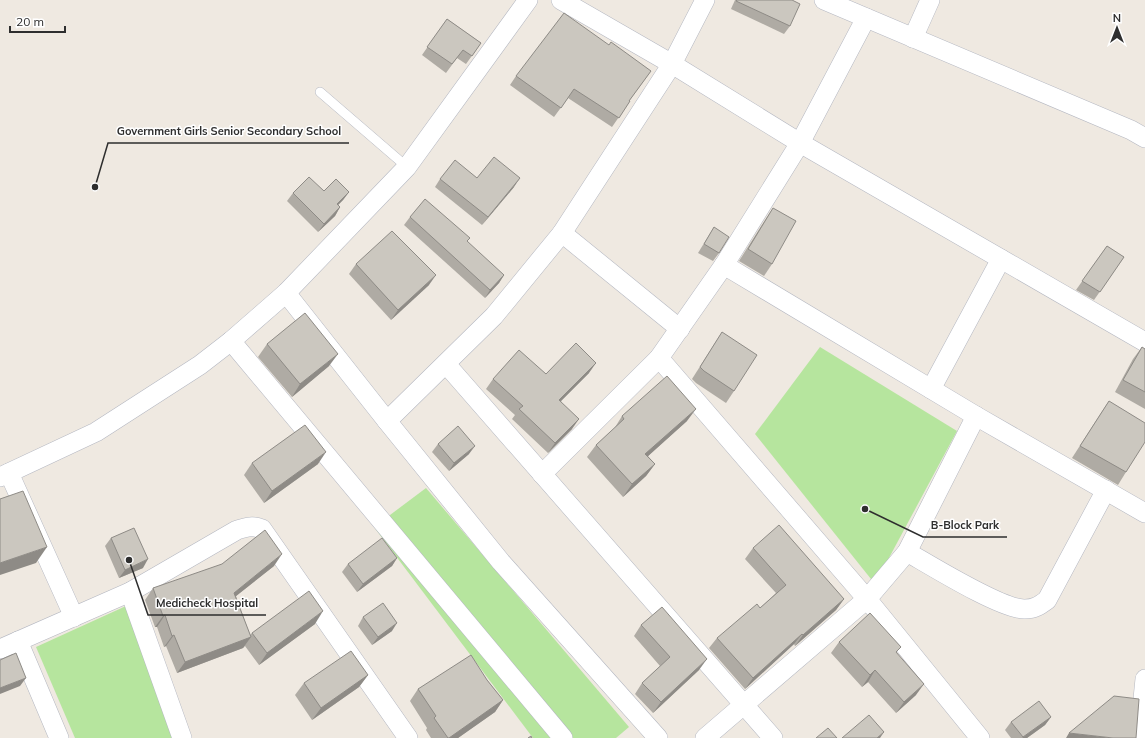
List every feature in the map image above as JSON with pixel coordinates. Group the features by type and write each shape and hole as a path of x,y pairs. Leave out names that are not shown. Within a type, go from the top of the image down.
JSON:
{"street":[{"path":"74,617 5,475 96,432 200,365 231,341 286,293 407,167 528,0"},
{"path":"561,0 672,64 800,143 1145,342"},
{"path":"386,421 494,316 562,233 672,64 705,0"},
{"path":"824,0 1132,130 1145,138"},
{"path":"913,38 930,0"},
{"path":"542,474 659,358 680,329 724,265 800,143 866,18"},
{"path":"562,233 680,329"},
{"path":"932,389 1001,259"},
{"path":"724,265 976,416 1145,513"},
{"path":"286,293 386,421 501,562 658,738"},
{"path":"231,341 563,738"},
{"path":"659,358 867,599 980,738"},
{"path":"446,364 773,738"},
{"path":"705,738 867,599 907,552 976,416"},
{"path":"907,552 998,602 1024,610 1036,608 1047,600 1106,490"},
{"path":"0,649 130,592 237,530 248,526 262,529 408,738"},
{"path":"130,592 182,738"},
{"path":"18,641 59,738"},
{"path":"1139,738 1145,679"}],"lane":[{"path":"320,92 407,167"}],"green space":[{"path":"820,347 957,431 875,584 755,434"},
{"path":"426,488 629,727 616,738 533,738 374,527"},
{"path":"126,606 173,738 75,738 36,647"}],"building":[{"path":"792,0 800,4 790,26 736,1"},
{"path":"564,13 609,45 611,42 651,71 629,101 619,118 574,89 561,108 516,76"},
{"path":"447,19 481,43 472,56 463,50 452,64 427,47"},
{"path":"494,157 520,178 488,217 440,179 455,160 477,178"},
{"path":"309,177 324,191 336,179 349,192 337,204 340,207 324,224 293,193"},
{"path":"425,199 470,238 467,241 504,275 490,290 410,217"},
{"path":"773,208 796,221 772,264 748,249"},
{"path":"714,227 729,237 719,253 704,244"},
{"path":"392,231 436,275 398,310 356,264"},
{"path":"1107,246 1124,257 1100,292 1082,281"},
{"path":"305,313 338,354 300,384 267,344"},
{"path":"722,332 757,355 734,391 700,367"},
{"path":"576,343 596,363 559,400 579,419 555,443 519,409 523,406 493,379 519,350 546,374"},
{"path":"1142,347 1145,349 1145,392 1123,380"},
{"path":"667,376 696,409 645,454 655,464 632,484 596,445 624,419 622,416"},
{"path":"1109,401 1145,423 1145,442 1126,472 1080,446"},
{"path":"305,425 326,452 272,491 252,463"},
{"path":"458,426 475,446 454,463 438,444"},
{"path":"23,491 47,547 0,563 0,499"},
{"path":"779,525 844,599 753,678 717,638 757,604 760,608 786,585 753,548"},
{"path":"134,528 148,559 125,570 111,538"},
{"path":"265,530 282,554 234,593 251,637 185,662 174,635 172,636 165,615 163,616 153,588 222,564"},
{"path":"382,538 397,558 363,584 348,564"},
{"path":"309,591 323,611 267,653 252,633"},
{"path":"383,603 397,623 378,637 363,617"},
{"path":"662,607 707,659 661,702 642,683 670,657 641,625"},
{"path":"870,613 901,647 896,652 924,684 904,702 875,670 870,675 839,642"},
{"path":"351,651 368,675 321,708 304,683"},
{"path":"16,653 26,678 0,688 0,660"},
{"path":"471,655 487,680 503,700 448,738 434,718 436,716 418,689"},
{"path":"1114,696 1139,699 1136,738 1113,738 1069,733"},
{"path":"1039,701 1051,717 1023,737 1011,722"},
{"path":"869,715 884,732 877,738 842,738"},
{"path":"828,728 837,738 816,738"}],"place":[{"name":"Government Girls Senior Secondary School","path":"95,187"},
{"name":"B-Block Park","path":"865,509"},
{"name":"Medicheck Hospital","path":"129,560"}]}
